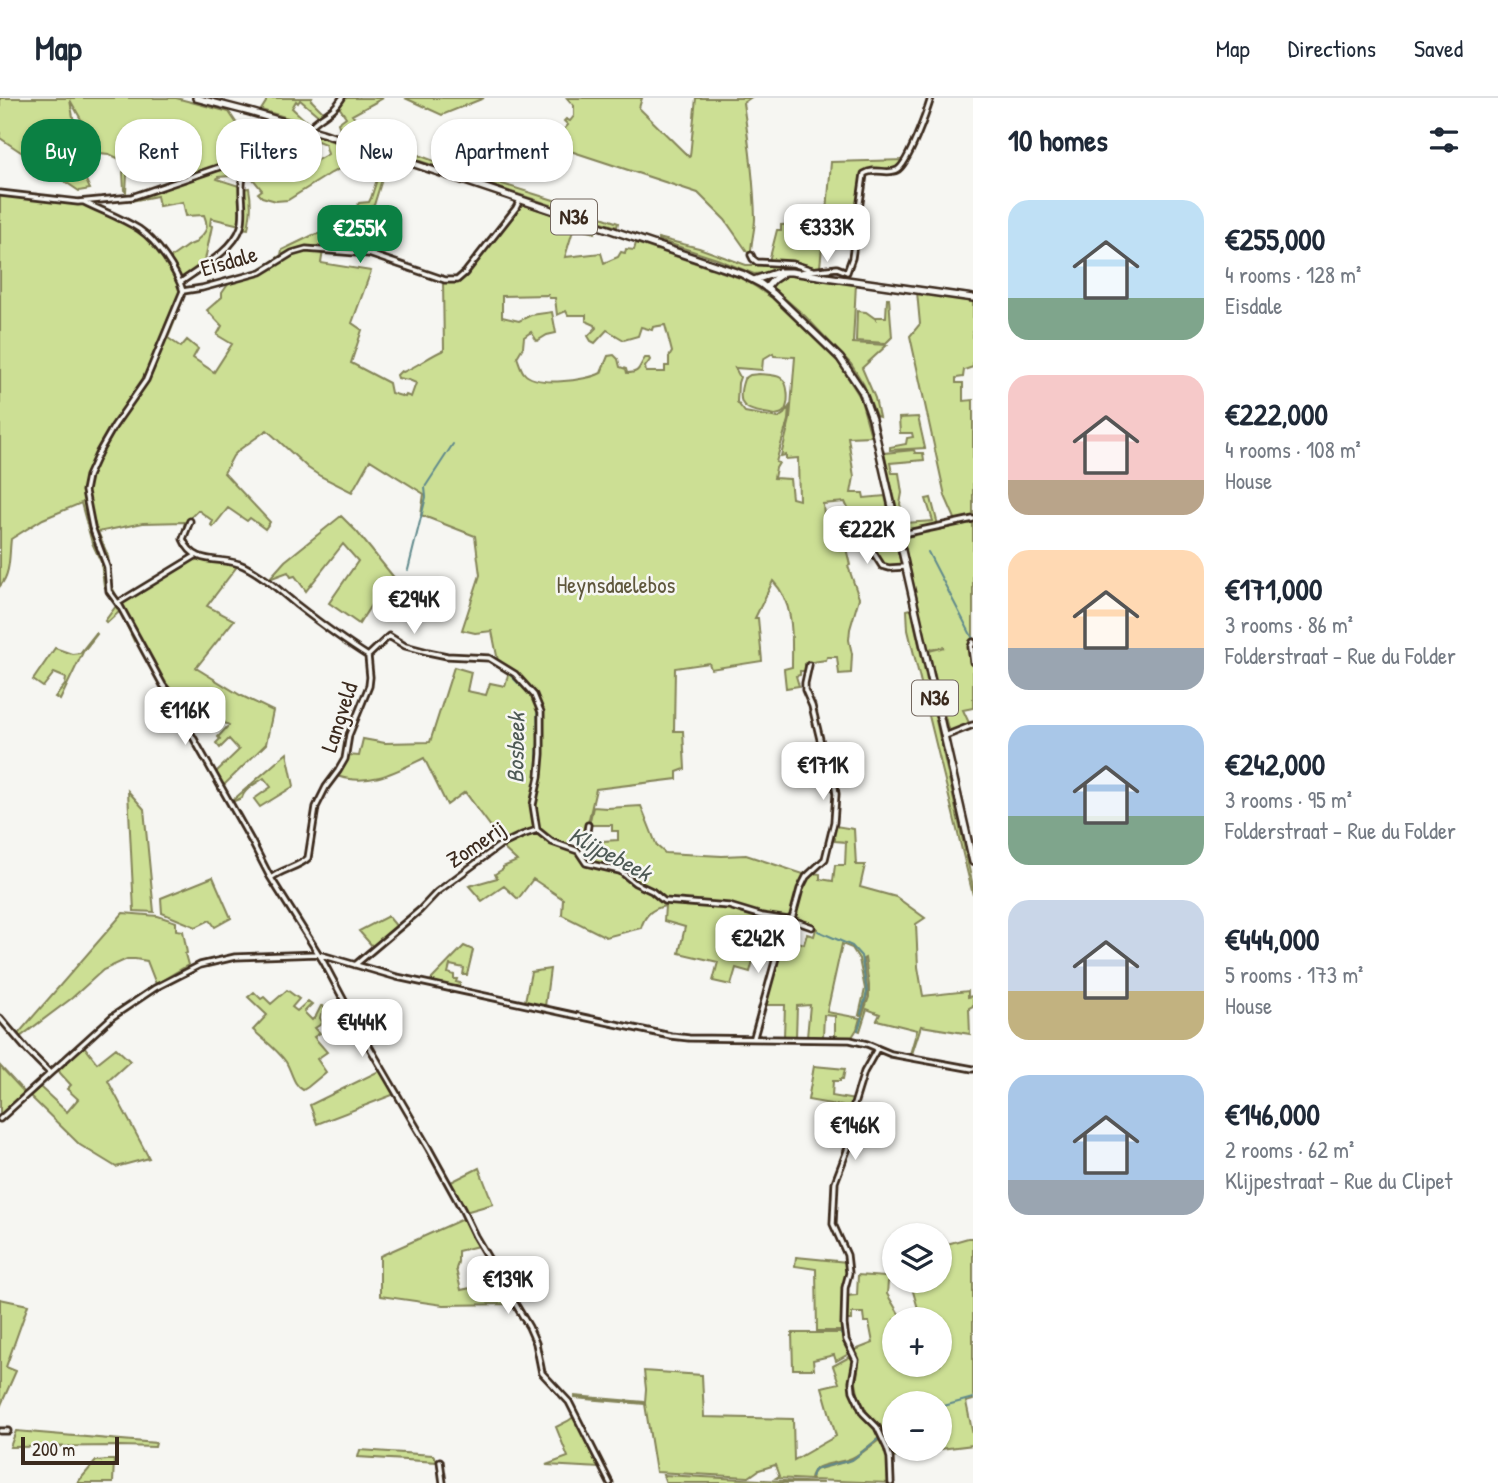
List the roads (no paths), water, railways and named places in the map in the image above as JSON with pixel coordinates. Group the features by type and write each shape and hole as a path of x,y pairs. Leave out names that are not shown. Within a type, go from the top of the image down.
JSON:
{"main road":[{"name":"N36","path":"196,98 208,99 275,119"},
{"name":"N36","path":"322,133 742,274 766,288 840,358 857,382 872,419 973,862"},
{"path":"754,280 779,272 797,273 973,298"},
{"path":"766,288 779,275 797,273"}],"street":[{"path":"321,119 336,108 342,98"},
{"path":"847,272 852,258 864,174 870,170 896,171 902,166 931,98"},
{"path":"0,193 84,202 132,197 216,169"},
{"path":"181,282 212,260 240,229 243,216 243,182"},
{"name":"Eisdale","path":"183,291 261,272 292,253 306,249 369,254 457,280 516,208 520,199"},
{"path":"84,202 144,233 181,282 183,291 146,380 109,434 86,482 86,499 92,527 106,564 109,591 155,672 178,704 185,723 271,878 318,954 533,1335 542,1373 569,1402 610,1483"},
{"path":"751,256 757,262 799,264 812,270"},
{"path":"797,273 837,268 847,272 853,281"},
{"path":"845,516 854,523 882,566 889,569 905,567"},
{"path":"898,535 973,519"},
{"path":"190,521 183,539 187,548 208,560 237,564 259,575 368,656"},
{"path":"118,603 197,554"},
{"name":"Langveld","path":"271,878 308,858 317,804 343,761 349,735 369,686 368,656 389,636 405,646 428,652 447,656 489,658 512,671 526,684 537,699 541,712 539,777 533,804 537,830"},
{"path":"973,642 973,662"},
{"path":"754,1038 773,968 806,877 826,857 835,810 835,784 805,690 809,665"},
{"path":"943,737 973,725"},
{"path":"581,855 588,825"},
{"name":"Zomerij","path":"355,965 420,910 437,892 504,843 537,830 552,842 578,851 586,863 620,871 666,901 729,906 812,927"},
{"path":"0,1119 120,1011 188,970 212,961 235,957 318,954 397,977 652,1033 689,1038 845,1040 859,1042 891,1054 973,1069"},
{"path":"0,1018 50,1073"},
{"path":"877,1048 864,1072 848,1124 848,1145 835,1182 832,1220 846,1252 849,1273 845,1288 844,1325 846,1340 856,1360 853,1391 863,1413 876,1425 882,1437 890,1458 891,1483"},
{"path":"0,1431 8,1431"},
{"path":"440,1461 443,1483"}],"waterway":[{"name":"Bosbeek","path":"408,570 426,497 425,487 453,444"},
{"path":"928,552 972,637"},
{"name":"Bosbeek","path":"510,675 532,697 537,707 536,778 531,805 534,829"},
{"name":"Klijpebeek","path":"541,836 549,842"},
{"name":"Klijpebeek","path":"554,844 568,849"},
{"name":"Klijpebeek","path":"656,897 663,903"},
{"name":"Klijpebeek","path":"709,906 724,907"},
{"name":"Klijpebeek","path":"739,911 785,921"},
{"name":"Klijpebeek","path":"818,931 852,946 861,956 867,992 861,1014"},
{"name":"Klijpebeek","path":"858,1030 862,1017"},
{"name":"Klijpebeek","path":"834,1181 846,1146 847,1126"},
{"name":"Klijpebeek","path":"833,1186 830,1223 841,1244"},
{"name":"Klijpebeek","path":"841,1331 842,1315"},
{"name":"Klijpebeek","path":"841,1334 850,1352"},
{"name":"Klijpebeek","path":"853,1394 859,1408"},
{"path":"952,1404 973,1398"},
{"name":"Klijpebeek","path":"861,1413 869,1422"},
{"name":"Klijpebeek","path":"873,1426 879,1438"},
{"path":"811,1477 813,1471 819,1468 852,1460 878,1439"}],"park label":[{"name":"Heynsdaelebos","path":"616,585"}]}
